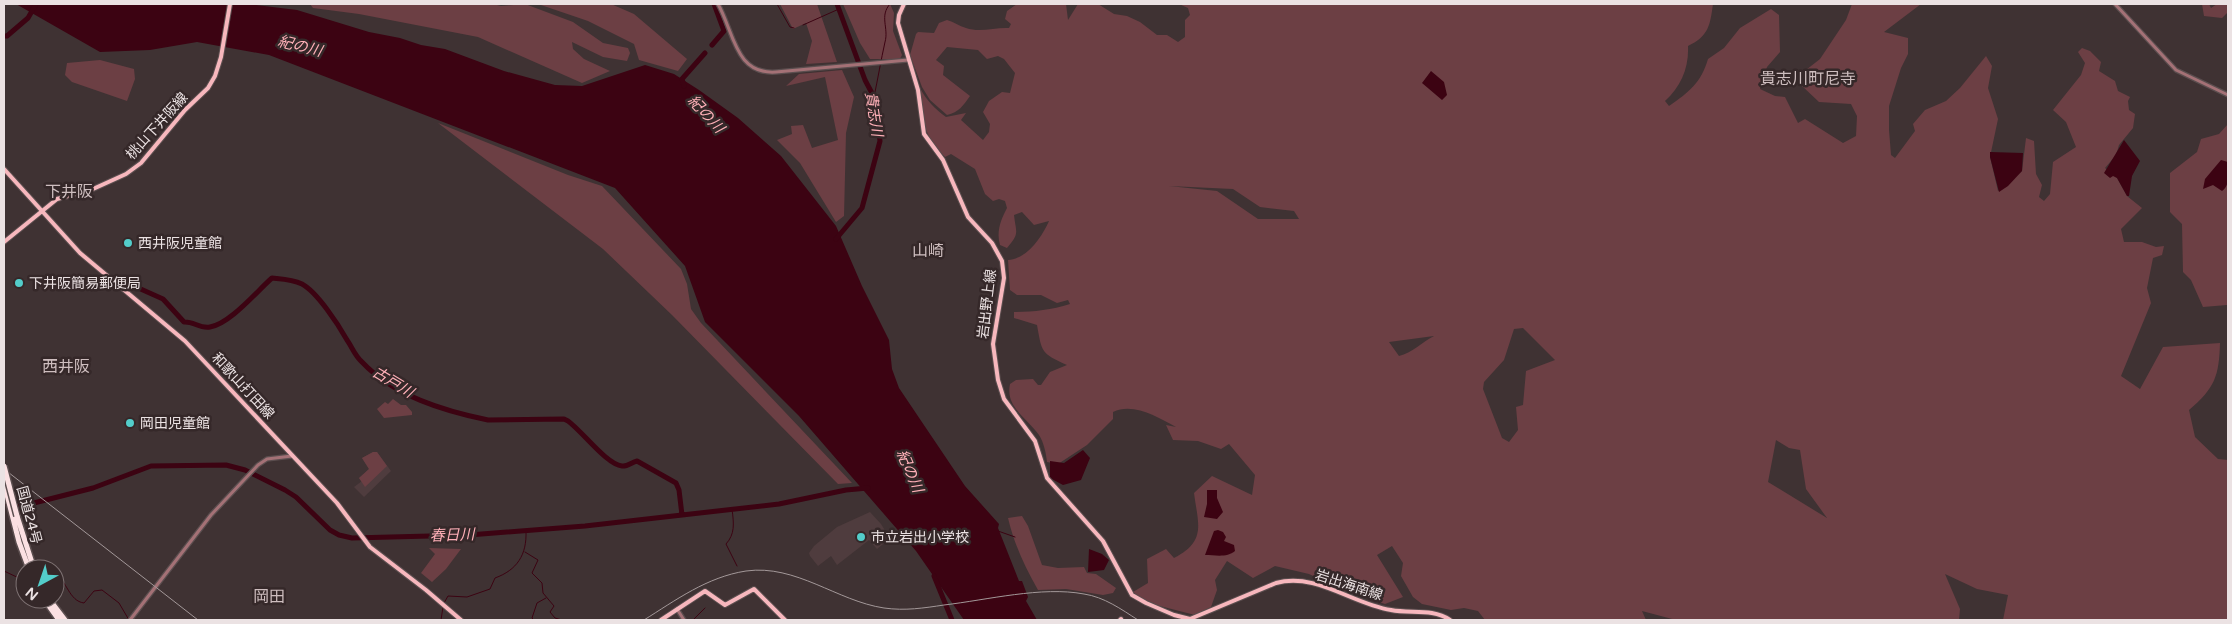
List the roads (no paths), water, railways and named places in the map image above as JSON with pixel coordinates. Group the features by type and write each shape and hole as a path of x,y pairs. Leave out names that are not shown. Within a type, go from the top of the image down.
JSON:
{"highway":[{"name":"国道24号","path":"4,466 14,515 30,559"},
{"name":"国道24号","path":"4,483 26,559"},
{"path":"51,609 59,620"},
{"path":"57,609 65,620"}],"main road":[{"name":"桃山下井阪線","path":"4,242 57,199 93,189 134,170 185,110 208,88 215,76 221,57 230,4"},
{"name":"岩出野上線","path":"904,4 898,23 918,90 924,134 943,160 968,217 992,244 1002,261 1004,278 993,344 998,380 1004,400 1031,434 1047,478 1102,541 1132,595 1185,620"},
{"name":"和歌山打田線","path":"4,170 80,253 184,340 337,503 367,543 379,555 426,590 461,620"},
{"name":"岩出海南線","path":"1185,620 1196,618 1266,587 1290,580 1319,585 1391,610 1434,613 1450,620"},
{"path":"661,620 705,591 725,605 754,589 785,620"}],"street":[{"path":"718,4 739,54 750,66 767,73 908,60"},
{"path":"2115,4 2176,70 2228,95"},
{"path":"131,620 211,515 258,465 267,459 292,456"},
{"path":"677,609 684,620"}],"water":[{"name":"紀の川","path":"16,4 247,4 297,10 369,32 445,49 504,71 555,85 582,86 645,65 674,74 738,118 781,156 836,226 862,286 889,340 892,369 899,388 965,486 999,524 998,528 1019,581 1022,581 1028,597 1026,601 1037,620 964,620 916,551 799,416 705,322 685,266 615,188 269,55 197,42 150,50 100,52"},
{"path":"1431,71 1444,82 1447,95 1442,100 1422,83"},
{"path":"2124,140 2140,161 2132,176 2129,196 2127,196 2117,178 2113,176 2110,178 2104,173"},
{"path":"1990,152 2023,153 2022,171 2008,186 1999,192 1990,157"},
{"path":"2221,160 2228,162 2227,185 2222,191 2213,185 2203,189 2205,179"},
{"path":"1083,450 1090,458 1081,480 1063,485 1050,478 1050,461 1064,463"},
{"path":"1207,490 1217,490 1217,498 1223,512 1217,519 1204,517 1207,504"},
{"path":"1214,531 1223,532 1226,537 1224,541 1234,545 1235,551 1225,555 1205,555"},
{"path":"1089,549 1102,554 1109,560 1104,570 1088,572"}],"waterway":[{"path":"4,36 7,36 28,18 36,4"},
{"path":"712,45 724,31 714,4"},
{"path":"777,4 790,27 794,28"},
{"name":"貴志川","path":"836,239 862,208 880,141 874,97 865,80 837,4"},
{"path":"874,97 886,37 885,13 890,4"},
{"path":"803,25 839,9"},
{"path":"684,86 682,79 705,53"},
{"name":"古戸川","path":"125,282 163,299 184,322 206,327 218,325 226,320 272,278 298,282 308,288 327,309 360,360 389,384 404,393 437,407 488,420 564,419 574,426 609,460 624,466 637,461 676,483 679,490 682,515"},
{"name":"春日川","path":"4,502 12,505 26,505 93,488 151,466 226,465 245,470 285,490 296,497 330,530 339,535 352,538 469,535 585,526 779,504 846,490 868,488"},
{"path":"732,509 733,528 726,544 737,566"},
{"path":"444,603 448,596 467,597 490,589 495,578 509,571 519,560 525,547 526,531"},
{"path":"998,531 1015,537"},
{"path":"525,552 538,560 532,573 542,583 543,593 554,606 550,612 555,618 562,620"},
{"path":"4,571 15,576"},
{"path":"934,576 952,620"},
{"path":"65,586 75,599 84,603 94,591 102,590 119,603 129,620"},
{"path":"534,620 532,618 537,603 546,598"},
{"path":"441,620 443,607"},
{"path":"693,620 705,608"}],"railway":[{"path":"4,469 198,620"},
{"path":"644,620 692,590 718,578 746,571 764,570 799,578 850,598 884,608 914,609 1014,595 1068,592 1098,598 1138,620"}],"place":[{"name":"西井阪児童館","path":"128,243"},
{"name":"下井阪簡易郵便局","path":"19,283"},
{"name":"岡田児童館","path":"130,423"},
{"name":"市立岩出小学校","path":"861,537"}],"district":[{"name":"貴志川町尼寺","path":"1808,79"},
{"name":"下井阪","path":"69,192"},
{"name":"山崎","path":"928,251"},
{"name":"西井阪","path":"66,367"},
{"name":"岡田","path":"269,597"}]}
